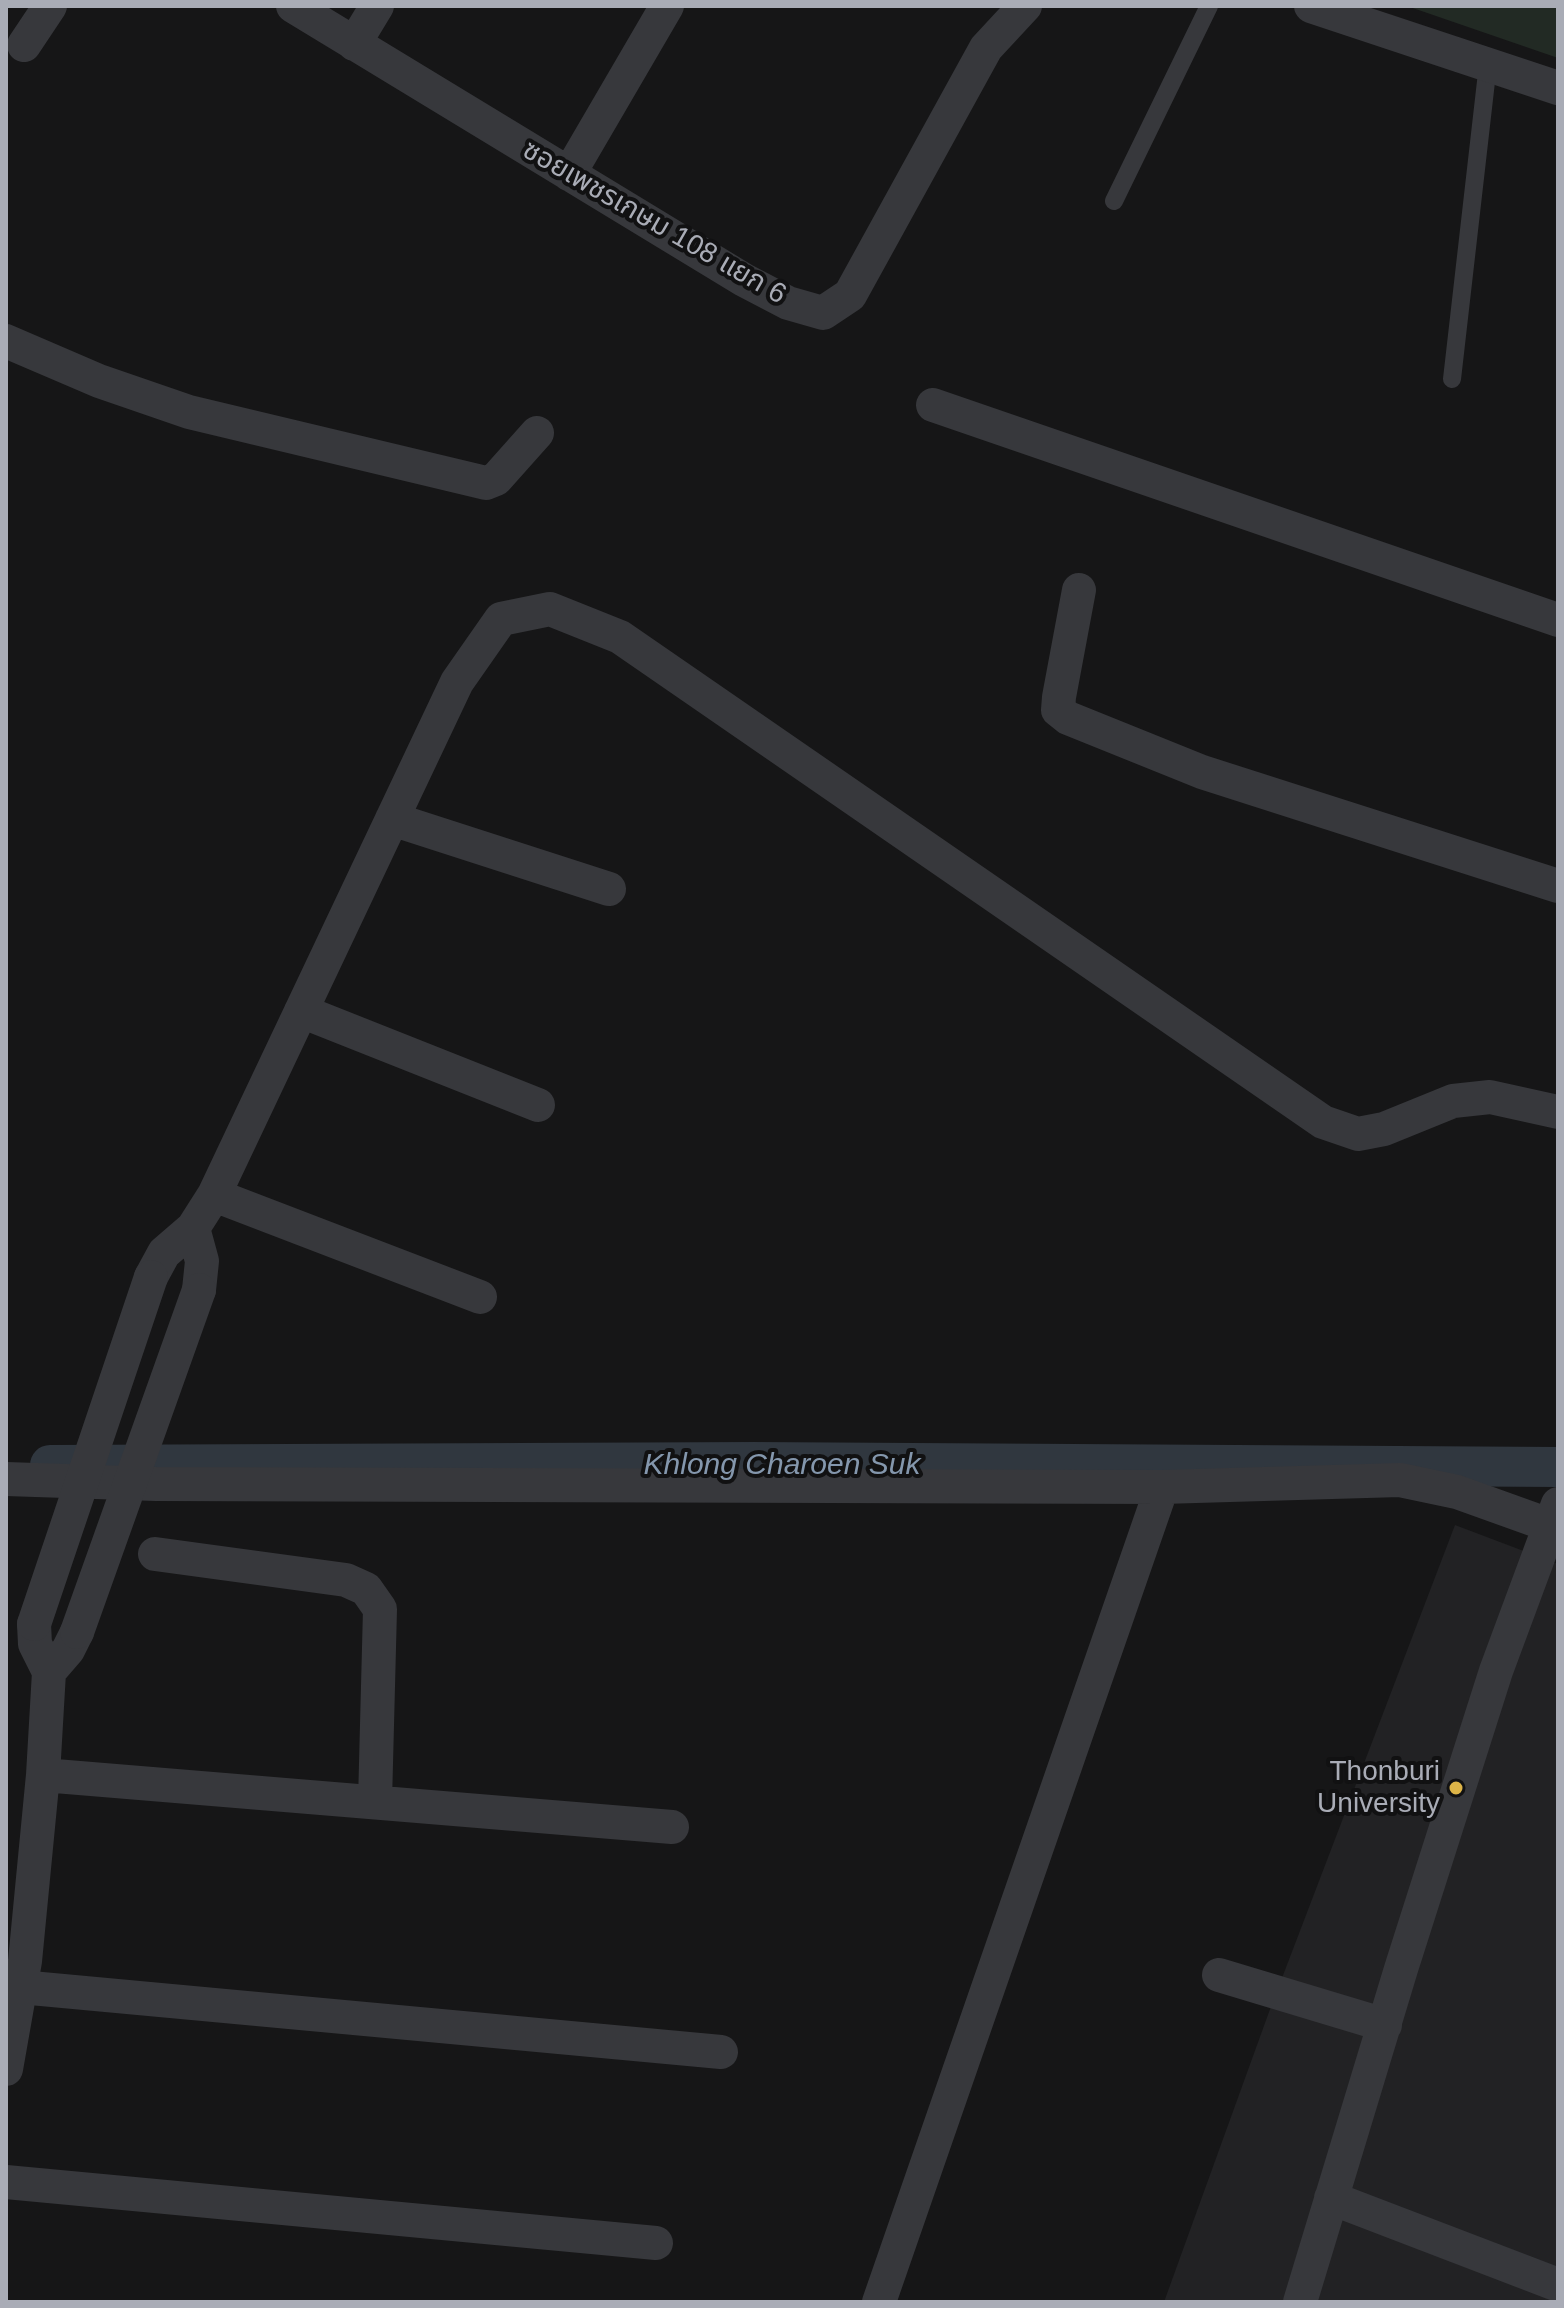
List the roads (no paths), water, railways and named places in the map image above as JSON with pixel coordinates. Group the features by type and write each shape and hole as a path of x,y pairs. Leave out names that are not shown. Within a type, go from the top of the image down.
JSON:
{"street":[{"path":"24,45 50,6"},
{"name":"ซอยเพชรเกษม 108 แยก 6","path":"293,6 744,280 788,303 823,313 850,295 986,48 1025,6"},
{"path":"354,44 377,6"},
{"path":"569,174 667,6"},
{"path":"1311,6 1558,88"},
{"path":"6,341 99,381 189,412 486,483 496,479 537,433"},
{"path":"933,405 1558,620"},
{"path":"1079,590 1059,697 1058,710 1068,718 1202,772 1558,886"},
{"path":"6,2069 20,1987 43,1775 49,1672 35,1644 34,1624 151,1277 164,1253 193,1228 214,1195 457,682 501,619 550,609 620,637 1323,1122 1358,1134 1384,1129 1453,1101 1490,1097 1558,1112"},
{"path":"392,819 609,889"},
{"path":"301,1011 538,1105"},
{"path":"214,1195 480,1297"},
{"path":"49,1672 68,1650 77,1632 199,1290 202,1261 193,1228"},
{"path":"6,1479 156,1484 1162,1487 1400,1480 1556,1515 1496,1671 1300,2302"},
{"path":"879,2302 1162,1487"},
{"path":"155,1554 346,1580 366,1589 380,1609 375,1802"},
{"path":"43,1775 672,1827"},
{"path":"1219,1975 1385,2025"},
{"path":"20,1987 721,2052"},
{"path":"6,2182 656,2243"},
{"path":"1331,2198 1558,2285"}],"lane":[{"path":"1114,201 1209,6"},
{"path":"1452,379 1488,64"}],"waterway":[{"name":"Khlong Charoen Suk","path":"50,1465 754,1462 1558,1467"}],"place":[{"name":"Thonburi University","path":"1456,1788"}]}
